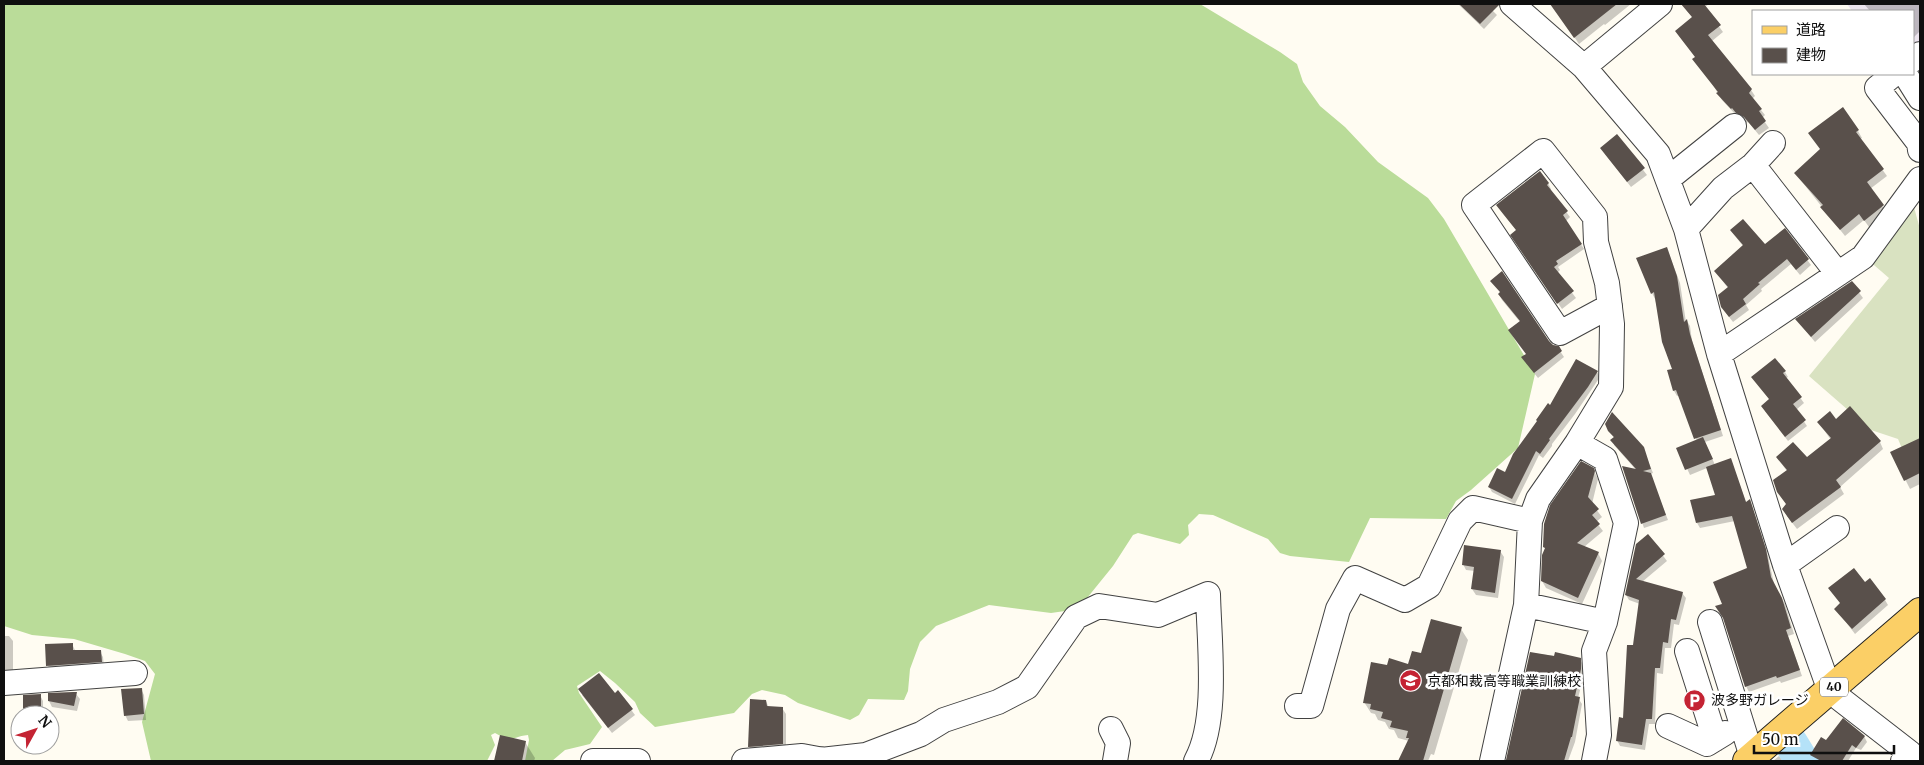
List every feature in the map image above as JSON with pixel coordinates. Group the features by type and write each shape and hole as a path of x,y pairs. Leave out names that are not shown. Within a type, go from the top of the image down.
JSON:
{"main road":[{"name":"40","path":"1750,759 1920,612"}],"street":[{"path":"1512,4 1584,67 1658,154 1686,229 1719,354 1784,565 1830,691 1910,753 1903,761"},
{"path":"1584,67 1660,4"},
{"path":"1893,75 1876,88 1919,143 1920,150"},
{"path":"1906,75 1920,98"},
{"path":"1668,179 1734,126"},
{"path":"1686,229 1723,188 1753,165 1773,143"},
{"path":"1492,761 1526,605 1530,521 1538,499 1577,443 1611,387 1612,324 1610,306 1607,283 1596,242 1595,217 1543,151 1474,205 1560,333 1610,306"},
{"path":"1753,165 1838,274"},
{"path":"1719,354 1863,257 1920,179"},
{"path":"1577,443 1605,459 1626,523 1605,622 1594,651 1599,735 1594,761"},
{"path":"1297,706 1311,706 1338,609 1355,578 1405,600 1429,586 1460,521 1473,508 1530,521"},
{"path":"1784,565 1837,528"},
{"path":"744,761 802,756 825,760 866,755 921,734 944,720 998,702 1027,687 1076,617 1099,606 1158,615 1208,594 1210,708 1203,748 1196,761"},
{"path":"1526,605 1605,622"},
{"path":"1710,622 1750,759"},
{"path":"1687,651 1715,739"},
{"path":"4,683 135,673"},
{"path":"1677,683 1700,692"},
{"path":"1668,726 1708,744 1741,723"},
{"path":"1111,729 1118,743 1115,761"},
{"path":"593,761 638,761"}],"shaded area":[{"path":"1847,4 1920,4 1920,43 1914,48 1914,10 1851,10"}],"green space":[{"path":"4,4 1200,4 1297,64 1303,82 1320,106 1345,127 1378,162 1428,198 1444,219 1535,374 1518,448 1456,501 1446,519 1370,518 1349,562 1290,556 1280,553 1268,539 1213,515 1199,514 1188,525 1189,535 1180,544 1138,533 1133,535 1113,566 1083,603 1065,611 1051,613 989,605 936,626 920,642 910,669 908,691 904,700 868,699 859,715 850,720 798,703 785,695 762,690 752,694 734,713 655,727 640,713 635,702 600,671 577,686 579,693 602,727 590,744 565,750 552,761 525,761 529,740 528,735 509,739 495,733 491,735 495,745 487,761 151,761 142,722 155,674 145,661 74,639 32,635 4,626"},
{"path":"1912,200 1920,229 1920,452 1906,458 1898,439 1871,430 1809,376 1889,278 1867,259"}],"building":[{"path":"1459,4 1499,4 1499,5 1480,24"},
{"path":"1550,4 1617,4 1574,38"},
{"path":"1681,4 1704,4 1721,25 1708,35 1752,89 1749,93 1762,109 1759,111 1766,121 1755,130 1744,117 1731,109 1716,93 1718,92 1692,59 1695,57 1675,31 1692,17"},
{"path":"1843,107 1859,130 1856,132 1884,169 1867,182 1884,205 1864,221 1859,214 1840,230 1820,207 1823,205 1794,173 1820,149 1808,133"},
{"path":"1617,134 1645,168 1627,182 1600,148"},
{"path":"1540,171 1549,183 1547,185 1568,211 1563,215 1582,244 1556,261 1558,264 1554,267 1574,291 1557,304 1510,235 1516,230 1496,205"},
{"path":"1743,219 1765,244 1785,228 1809,259 1796,270 1787,259 1758,283 1760,284 1743,299 1746,304 1729,317 1721,307 1718,295 1728,287 1714,271 1743,245 1730,230"},
{"path":"1667,247 1677,276 1684,322 1687,319 1690,334 1721,430 1694,439 1676,390 1673,391 1667,370 1672,369 1662,342 1654,292 1651,294 1636,258"},
{"path":"1502,271 1549,341 1553,345 1559,346 1562,351 1534,373 1521,357 1526,354 1508,330 1520,321 1490,281"},
{"path":"1852,281 1861,291 1811,337 1795,319"},
{"path":"1775,358 1786,371 1783,373 1802,397 1793,404 1806,420 1785,437 1761,406 1769,399 1751,377"},
{"path":"1576,359 1598,371 1540,454 1536,451 1512,499 1488,487 1497,468 1505,472 1513,454 1548,403 1550,405"},
{"path":"1850,406 1881,441 1836,480 1841,487 1792,523 1782,509 1786,504 1777,492 1773,480 1787,470 1776,457 1793,442 1807,457 1831,438 1817,422 1830,411 1836,419"},
{"path":"1612,412 1644,447 1651,469 1643,471 1651,473 1666,515 1641,524 1622,466 1636,469 1610,440 1614,437 1608,431 1605,424"},
{"path":"1703,437 1713,459 1685,470 1676,448"},
{"path":"1920,438 1920,473 1904,481 1890,452"},
{"path":"1731,458 1746,502 1750,499 1766,549 1771,577 1782,598 1791,628 1786,630 1800,670 1745,687 1723,618 1715,606 1722,604 1713,582 1747,568 1732,516 1696,523 1690,500 1715,495 1706,467"},
{"path":"1581,461 1594,468 1595,471 1588,497 1599,509 1592,515 1600,524 1577,543 1599,552 1578,598 1541,581 1542,555 1545,548 1543,547 1544,524 1550,505"},
{"path":"1648,534 1665,554 1636,579 1683,592 1676,620 1671,619 1668,643 1663,642 1660,668 1655,668 1652,719 1646,719 1642,745 1616,741 1619,717 1623,718 1627,645 1633,645 1639,600 1625,595 1636,544"},
{"path":"1464,545 1501,550 1495,593 1471,589 1474,567 1462,565"},
{"path":"1854,568 1865,582 1870,578 1886,599 1852,629 1834,609 1840,603 1828,588"},
{"path":"1431,619 1462,627 1423,761 1398,761 1409,738 1406,738 1408,731 1390,727 1392,721 1381,718 1383,712 1370,709 1371,704 1363,703 1371,662 1387,665 1389,658 1408,664 1412,651 1421,653"},
{"path":"73,643 73,650 101,650 102,662 46,666 45,644"},
{"path":"1530,652 1554,656 1555,652 1581,658 1581,669 1575,696 1580,697 1572,737 1564,761 1506,760"},
{"path":"599,673 615,693 618,690 633,709 608,728 578,689"},
{"path":"142,688 144,714 124,716 121,689"},
{"path":"77,692 74,706 48,701 48,693"},
{"path":"41,694 41,705 23,705 23,695"},
{"path":"750,699 766,700 767,706 783,707 783,744 748,747"},
{"path":"1843,718 1865,736 1856,748 1852,745 1842,761 1821,761 1810,755 1821,737 1826,740"},
{"path":"500,735 526,741 522,761 494,761"}],"waterway":[{"path":"1791,743 1802,761"}],"place":[{"name":"京都和裁高等職業訓練校","path":"1411,681"},
{"name":"波多野ガレージ","path":"1695,700"}]}
